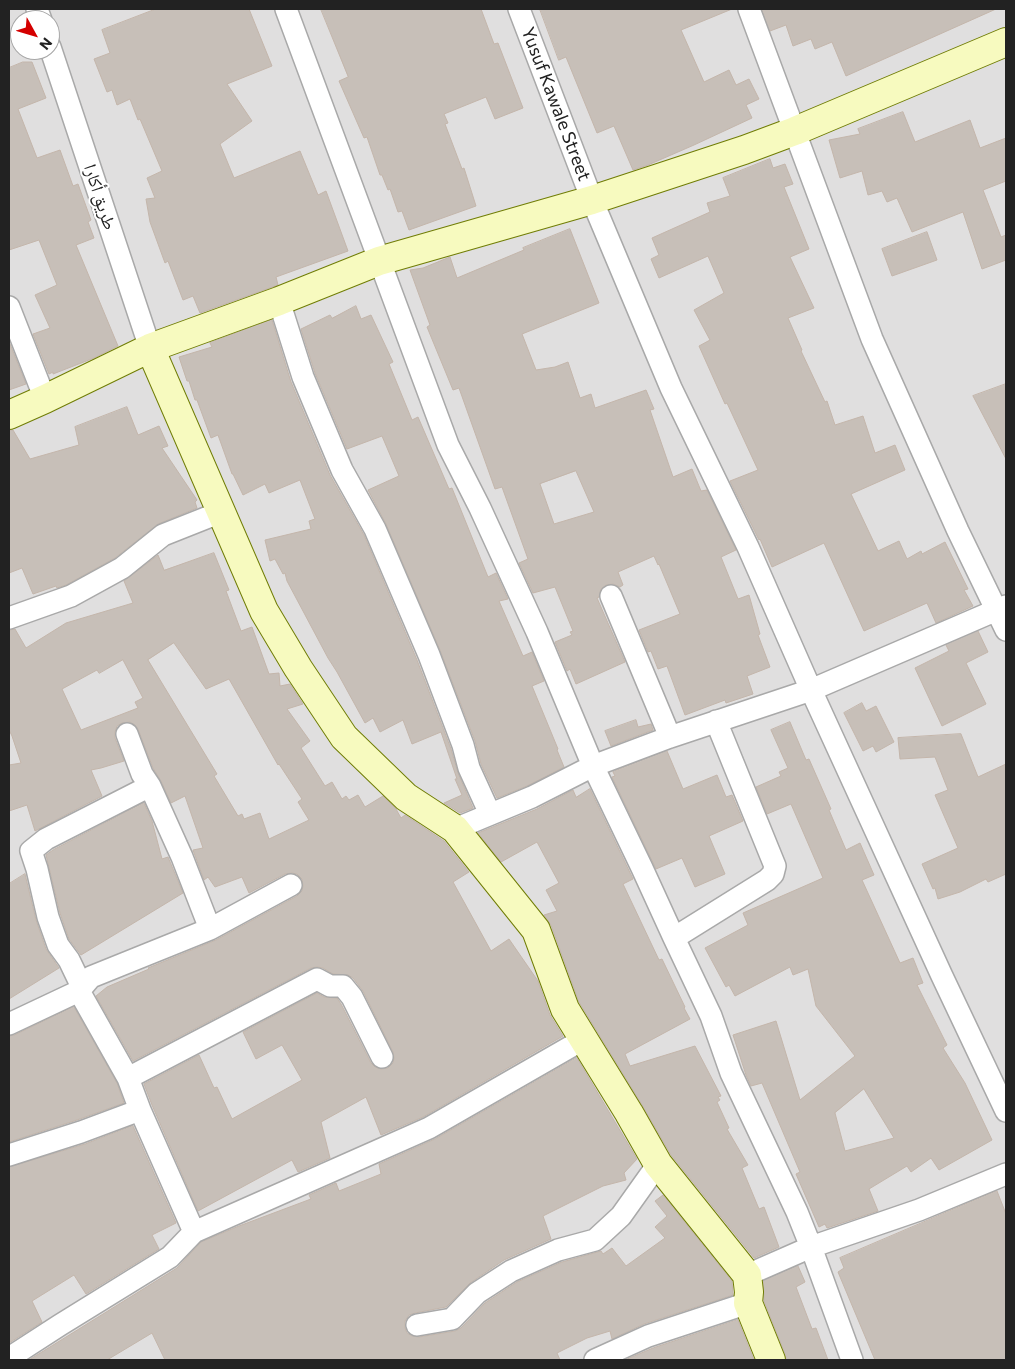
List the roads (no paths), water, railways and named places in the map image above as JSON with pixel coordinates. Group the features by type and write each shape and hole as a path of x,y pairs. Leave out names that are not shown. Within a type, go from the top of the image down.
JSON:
{"street":[{"path":"286,9 448,445 480,508 519,593 593,766 711,1016 731,1073 797,1212 852,1360"},
{"name":"Yusuf Kawale Street","path":"519,9 592,200 671,388 748,547 811,690 1006,1111"},
{"path":"749,9 872,339 958,531 1001,608 1006,630"},
{"path":"9,415 150,348 279,301 379,261 592,200 744,150 795,131 1006,42"},
{"name":"طريق أكارا","path":"54,60 150,348"},
{"path":"279,301 306,385 342,470 379,538 429,655 464,745 469,768 490,814"},
{"path":"9,307 46,399"},
{"path":"150,348 264,612 298,668 344,737 406,797 455,829 536,930 565,1009 658,1164 747,1276 748,1303 771,1360"},
{"path":"9,618 70,596 122,568 164,535 221,512"},
{"path":"611,596 670,737"},
{"path":"455,829 532,797 593,766 670,737 811,690 1001,608"},
{"path":"674,938 767,880 773,874 776,866 716,721"},
{"path":"127,734 142,774 150,786 182,857 210,929"},
{"path":"150,786 46,839 31,852 37,869 48,917 58,945 82,987 210,929 291,885"},
{"path":"128,1078 317,979 330,986 343,986 352,997 382,1057"},
{"path":"9,1024 85,984"},
{"path":"85,984 128,1078 140,1110 194,1232"},
{"path":"9,1358 170,1257 194,1232 429,1128 584,1038"},
{"path":"9,1155 81,1132 140,1110"},
{"path":"418,1325 452,1319 477,1293 511,1271 558,1250 595,1240 621,1216 658,1164"},
{"path":"747,1276 811,1247 919,1210 1006,1174"},
{"path":"595,1360 648,1336 748,1303"}]}
